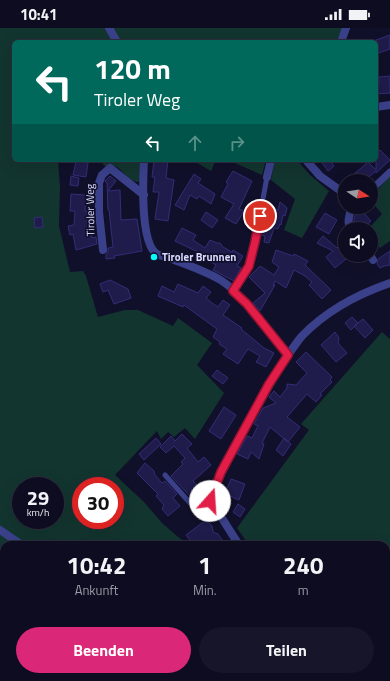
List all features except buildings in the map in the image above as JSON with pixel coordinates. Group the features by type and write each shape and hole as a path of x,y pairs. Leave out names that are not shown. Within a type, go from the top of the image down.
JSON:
{"street":[{"path":"109,28 116,40"},
{"path":"342,40 346,28"},
{"path":"378,107 390,105"},
{"path":"144,162 144,195 147,238 152,249 158,254 221,281 247,304 288,355"},
{"path":"266,177 270,162"},
{"path":"308,162 320,176 338,189"},
{"name":"Tiroler Weg","path":"103,250 99,212 99,183 102,175 110,168 144,195"},
{"path":"378,183 390,172"},
{"path":"237,541 210,501 221,472 269,384 302,336 336,308 353,298 390,282"},
{"path":"0,530 16,541"}],"lane":[{"path":"233,291 249,266 255,242 266,177"},
{"path":"165,475 190,502 199,508 210,501"}],"green space":[{"path":"0,28 343,28 337,40 12,40 12,162 58,162 60,187 59,226 70,272 83,271 86,276 98,317 125,310 138,310 173,326 178,318 212,343 197,365 224,393 195,439 185,428 174,437 168,432 161,439 157,431 115,475 117,477 72,477 72,529 124,529 124,483 144,502 162,523 184,541 0,541"},
{"path":"101,162 142,162 140,180 138,182 134,181 112,165 107,168"},
{"path":"195,162 215,162 211,171"},
{"path":"233,162 265,162 262,175"},
{"path":"275,162 299,162 310,175 329,191 302,238 284,230 295,199 271,180"},
{"path":"390,176 390,241 380,248 378,246 378,222 375,222 382,214 378,209 378,189"},
{"path":"382,332 390,339 390,541 246,541 237,528 309,430 301,424"}],"place":[{"name":"Tiroler Brunnen","path":"154,257"}],"route":[{"path":"210,501 221,472 269,384 288,355 247,304 233,291 249,266 260,216"}]}
